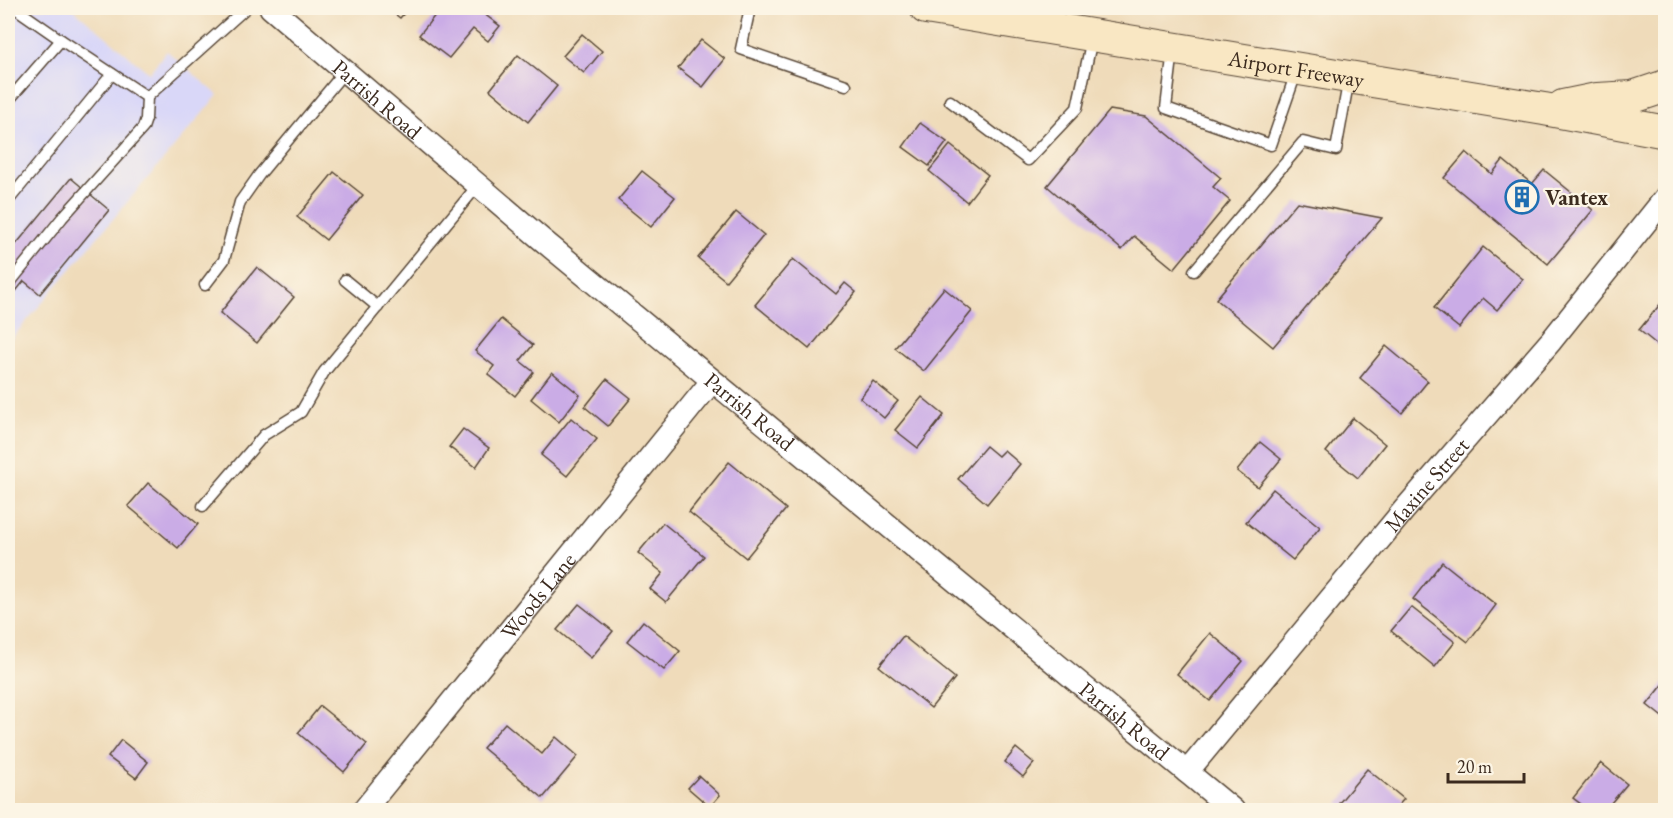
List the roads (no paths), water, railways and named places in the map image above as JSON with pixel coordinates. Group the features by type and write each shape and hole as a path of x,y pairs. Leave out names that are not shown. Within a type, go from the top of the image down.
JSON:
{"main road":[{"name":"Airport Freeway","path":"926,8 1544,109 1665,132"},
{"path":"1544,109 1597,99 1633,97 1665,86"}],"street":[{"name":"Parrish Road","path":"271,8 712,381 1233,810"},
{"name":"Maxine Street","path":"1186,772 1404,510 1551,341 1665,197"},
{"name":"Woods Lane","path":"364,810 712,381"}],"lane":[{"path":"15,8 147,97"},
{"path":"8,285 62,218 143,128 147,97 246,8"},
{"path":"750,8 741,49 846,85"},
{"path":"950,100 1028,160 1077,108 1093,36"},
{"path":"8,101 61,40"},
{"path":"1173,49 1166,108 1271,145 1297,70"},
{"path":"205,285 224,260 240,202 259,175 345,71"},
{"path":"8,201 112,74"},
{"path":"1194,271 1303,142 1335,150 1349,78"},
{"path":"203,506 264,435 301,412 324,372 478,185"},
{"path":"345,280 378,307"}],"place":[{"name":"Vantex","path":"1522,197"}]}
